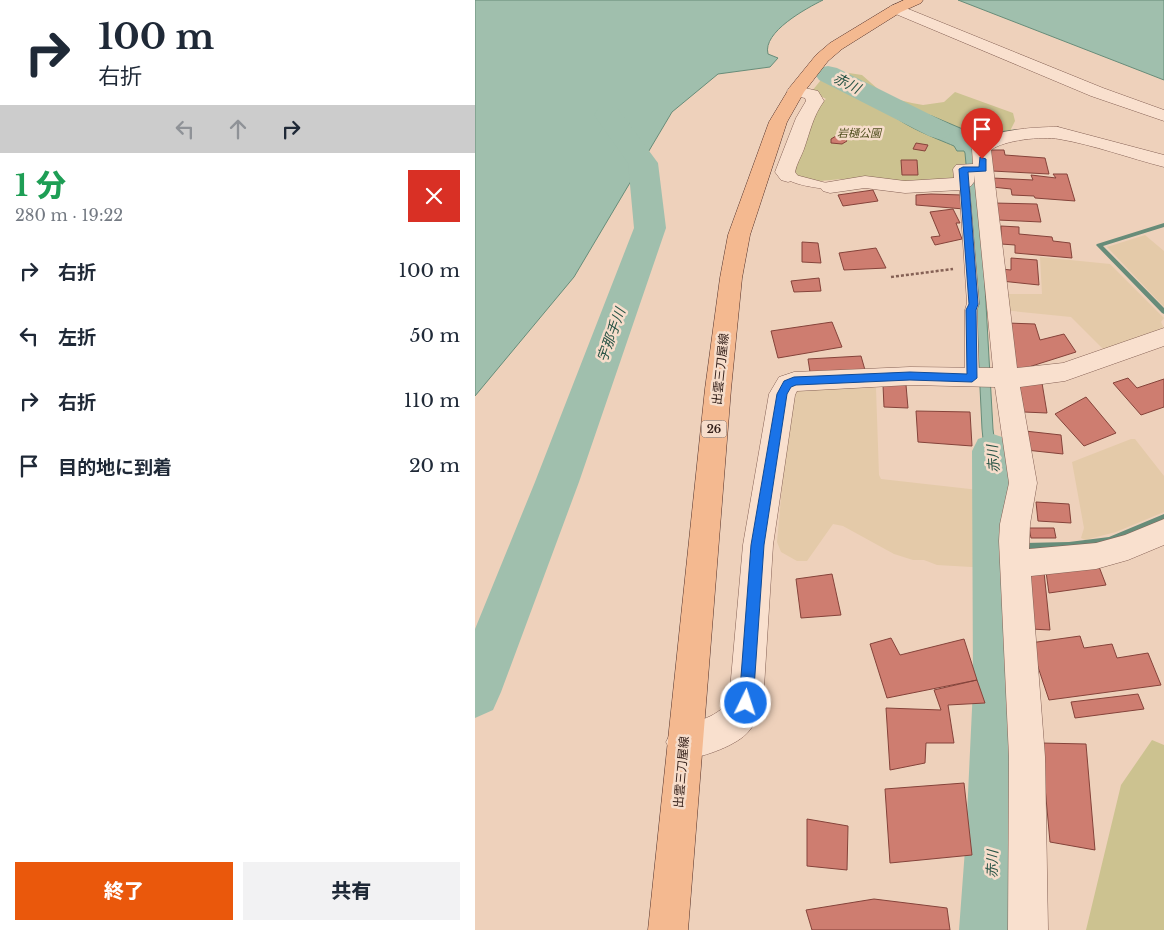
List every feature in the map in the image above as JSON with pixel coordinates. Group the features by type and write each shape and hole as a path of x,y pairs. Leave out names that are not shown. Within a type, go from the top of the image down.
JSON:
{"main road":[{"name":"出雲三刀屋線","path":"668,930 684,742 731,278 739,234 778,122 795,90 836,46 906,4"}],"street":[{"path":"906,4 1097,92 1164,116"},
{"path":"788,176 785,172 786,167 794,152 807,111 815,101 812,95 795,90"},
{"path":"1028,930 1027,757 1015,564 1015,524 1023,484 987,378 973,173 982,146 1004,133 1058,133 1164,161"},
{"path":"830,187 865,182 914,187 973,173"},
{"path":"684,742 720,731 736,723 743,713 746,703 758,545 782,394 788,384 794,381 910,376 987,378 1065,372 1164,337"},
{"path":"1015,564 1096,556 1128,547 1164,532"}],"lane":[{"path":"788,176 830,187"},
{"path":"978,229 971,266 973,304 971,310 987,378"}],"path":[{"path":"891,277 971,266"}],"shaded area":[{"path":"1145,235 1164,251 1164,307 1107,247"},
{"path":"1040,257 1110,264 1164,318 1161,322 1164,328 1103,349 1071,317 1002,310 1002,294 1042,294"},
{"path":"876,388 879,475 881,479 979,490 982,493 989,568 937,565 924,560 913,560 894,554 843,526 833,524 807,561 797,561 781,552 777,542 787,433 796,389"},
{"path":"1135,439 1164,476 1164,512 1116,532 1085,540 1081,538 1084,528 1072,462"}],"green space":[{"name":"岩樋公園","path":"829,70 862,75 887,97 923,105 944,102 955,92 1013,113 1015,121 1011,129 1013,133 995,135 959,178 914,183 873,179 820,181 795,177 791,165 817,106 826,99 812,91"},
{"path":"1152,740 1164,745 1164,930 1086,930 1121,785"}],"water":[{"path":"475,0 823,0 787,22 772,37 768,46 768,54 778,58 770,67 718,74 672,112 574,277 475,396"},
{"path":"958,0 1164,0 1164,80"},
{"path":"885,104 932,116 972,133 993,131 995,134 982,139 977,144 993,429 1003,510 990,509 982,429 976,305 979,305 965,153 964,151 957,151 954,146 904,123 888,110"}],"building":[{"path":"836,136 844,137 847,141 842,144 831,143 831,139"},
{"path":"916,143 928,145 925,151 913,149"},
{"path":"986,150 1004,150 1005,155 1045,158 1049,174 992,171"},
{"path":"901,160 917,160 918,175 902,175"},
{"path":"1053,174 1067,174 1075,201 1012,195 1011,189 992,187 992,178 1033,180 1031,175 1056,178"},
{"path":"873,190 878,201 843,206 838,195"},
{"path":"916,195 962,195 964,209 916,205"},
{"path":"994,203 1037,204 1041,222 998,220"},
{"path":"953,209 960,223 956,223 962,239 935,245 931,237 940,236 930,212"},
{"path":"1001,226 1019,227 1019,234 1052,237 1053,241 1070,243 1072,258 1015,253 1015,245 1001,244"},
{"path":"802,242 818,243 821,263 802,262"},
{"path":"876,248 886,268 844,270 839,253"},
{"path":"1011,258 1037,260 1039,285 1001,281 1001,269 1011,270"},
{"path":"819,278 821,291 794,292 791,281"},
{"path":"832,322 842,347 778,358 771,331"},
{"path":"1007,323 1035,324 1040,340 1064,334 1076,352 1016,371"},
{"path":"861,356 865,370 810,372 808,359"},
{"path":"1128,378 1137,388 1164,379 1164,407 1141,415 1113,383"},
{"path":"1019,383 1042,383 1047,413 1024,412"},
{"path":"883,385 906,385 908,408 884,407"},
{"path":"1086,397 1116,433 1084,446 1055,414"},
{"path":"916,411 970,412 972,446 918,442"},
{"path":"1025,431 1061,435 1063,454 1026,450"},
{"path":"1036,502 1069,504 1071,523 1038,521"},
{"path":"1029,528 1054,528 1056,538 1031,538"},
{"path":"1098,564 1106,585 1049,593 1046,572"},
{"path":"1026,571 1044,572 1050,630 1031,629"},
{"path":"832,574 841,615 801,618 796,579"},
{"path":"1080,636 1084,648 1112,644 1117,658 1148,653 1161,685 1049,700 1030,643"},
{"path":"891,638 900,655 964,639 977,680 887,698 870,644"},
{"path":"977,680 985,703 948,705 954,743 926,743 925,763 890,770 886,708 941,710 934,690"},
{"path":"1138,694 1144,709 1075,718 1071,702"},
{"path":"1041,743 1086,744 1095,850 1050,842"},
{"path":"964,783 972,855 890,863 885,789"},
{"path":"807,819 848,826 847,870 807,866"},
{"path":"874,899 947,908 950,930 812,930 806,910"}],"waterway":[{"name":"赤川","path":"828,74 939,130"},
{"name":"宇那手川","path":"475,692 557,482 650,228 643,163 608,115"},
{"path":"987,134 1018,130"},
{"path":"1164,225 1099,245 1164,312"},
{"name":"赤川","path":"990,930 995,836 999,688 993,451"},
{"path":"1024,546 1069,545 1109,540 1164,517"},
{"name":"赤川","path":"994,546 999,546"}],"route":[{"path":"746,703 758,545 782,394 788,384 794,381 910,376 972,378 971,310 973,304 969,228 963,169 983,170 982,159"}]}
